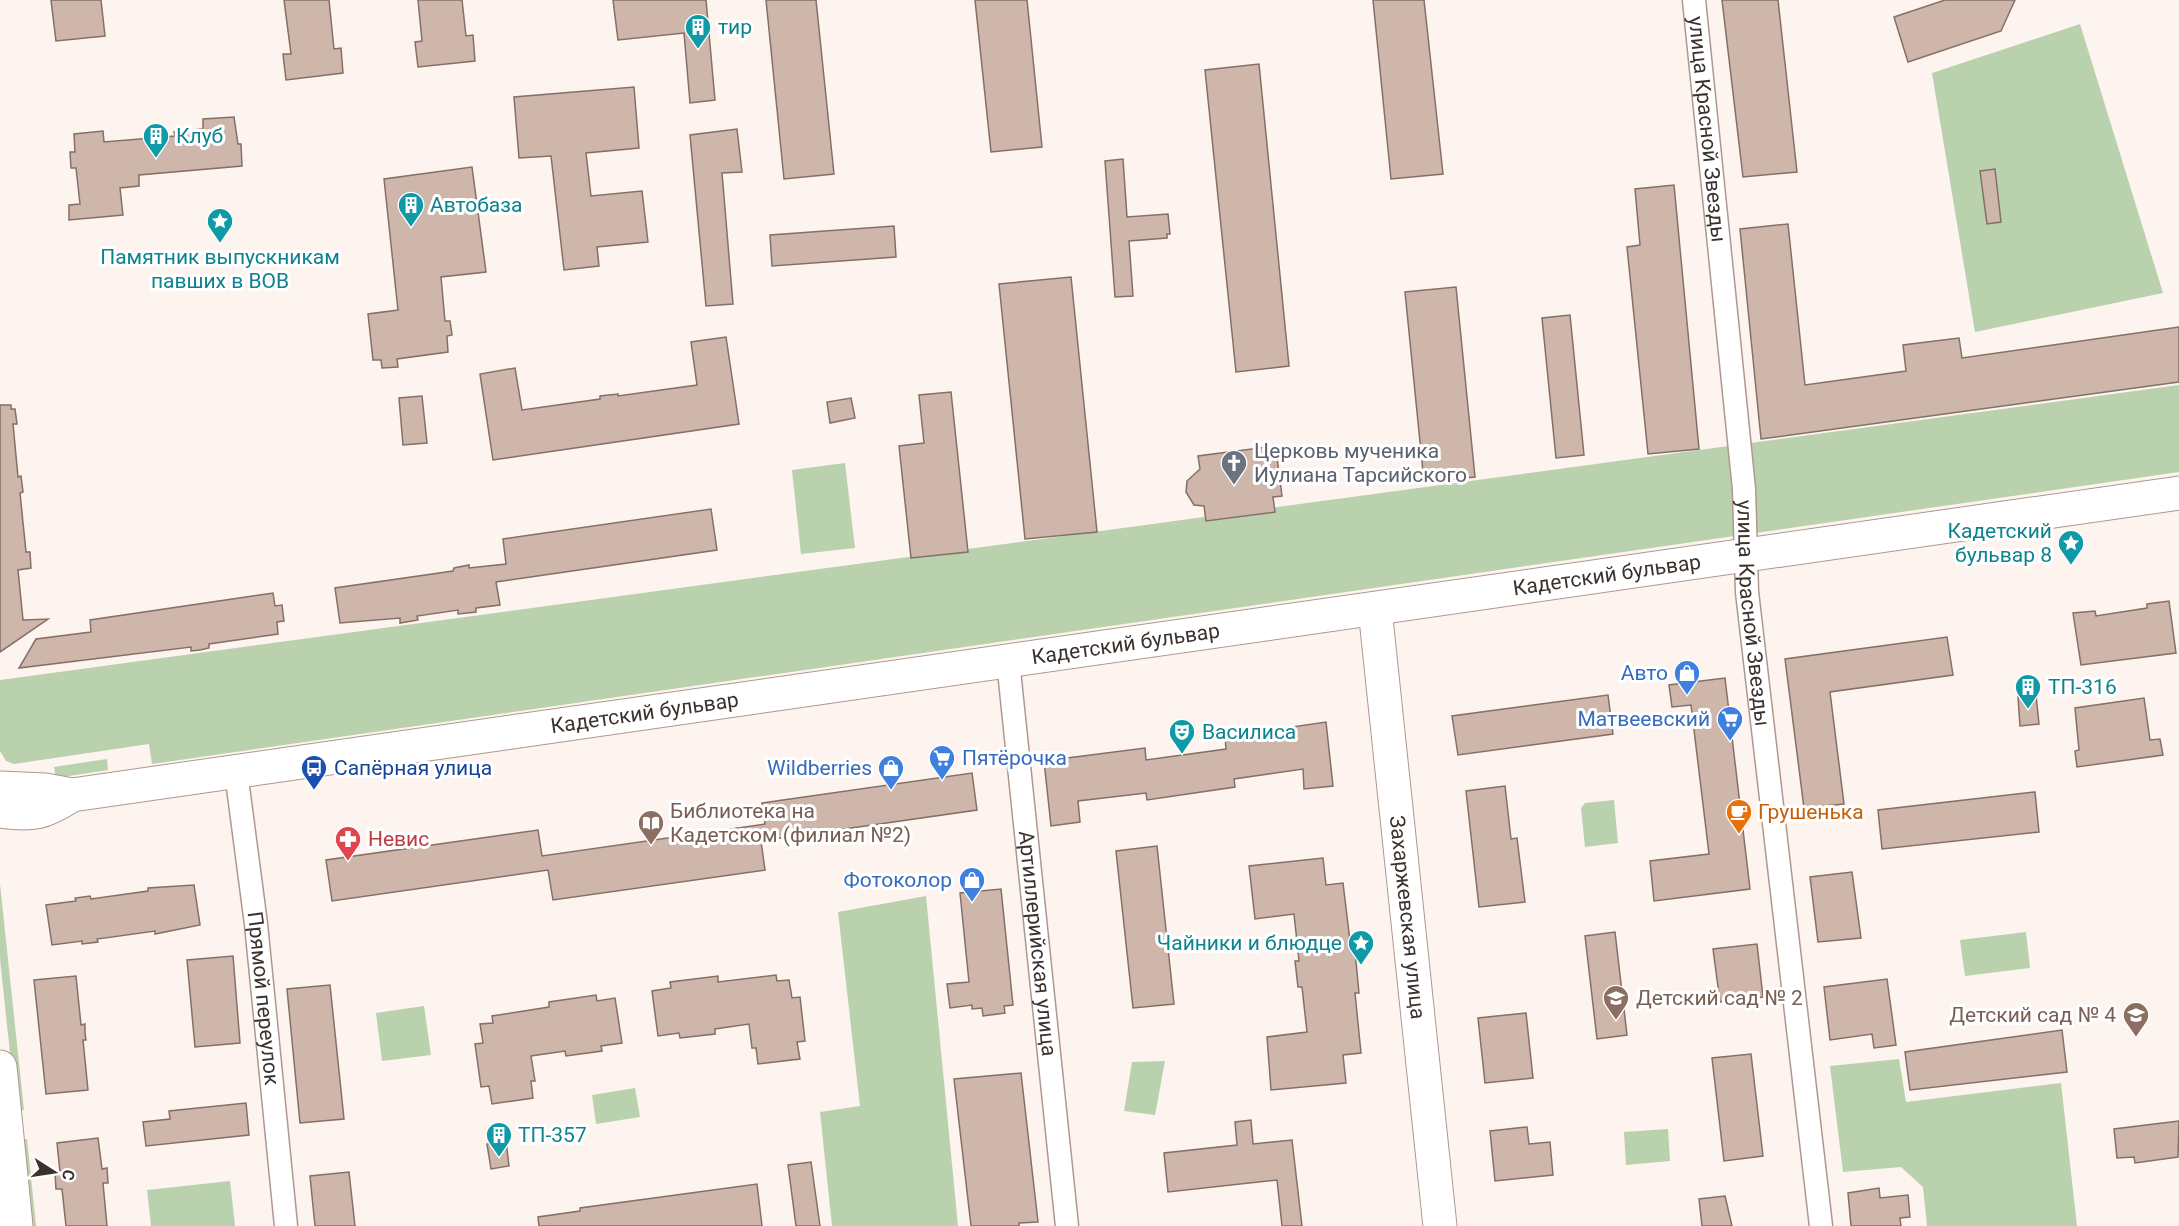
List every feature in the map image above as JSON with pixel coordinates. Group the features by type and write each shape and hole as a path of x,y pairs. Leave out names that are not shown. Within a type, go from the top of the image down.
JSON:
{"street":[{"name":"улица Красной Звезды","path":"1694,0 1730,333 1746,510 1747,592 1821,1226"},
{"name":"Кадетский бульвар","path":"0,788 45,790 72,795 2179,493"},
{"name":"Захаржевская улица","path":"1375,609 1440,1226"},
{"name":"Артиллерийская улица","path":"1008,661 1067,1226"},
{"name":"Прямой переулок","path":"236,772 256,924 286,1226"},
{"name":"Кадетский бульвар","path":"0,811 16,814 48,811 72,795"},
{"path":"0,1067 10,1219"}],"green space":[{"path":"2080,24 2163,293 1975,332 1932,73"},
{"path":"2179,385 2179,472 152,764 149,744 14,764 6,761 0,751 0,680"},
{"path":"845,463 855,548 801,554 792,470"},
{"path":"107,759 108,770 56,778 54,767"},
{"path":"1614,800 1618,843 1585,847 1581,808 1585,803"},
{"path":"0,884 24,1110 16,1110 0,959"},
{"path":"926,896 958,1226 832,1226 820,1112 860,1106 838,912"},
{"path":"2026,932 2030,968 1965,976 1960,940"},
{"path":"424,1006 431,1055 382,1061 376,1013"},
{"path":"1899,1059 1906,1102 2061,1083 2077,1226 1927,1226 1923,1187 1901,1167 1843,1172 1830,1066"},
{"path":"1165,1061 1155,1115 1124,1111 1132,1062"},
{"path":"635,1088 640,1117 596,1124 592,1095"},
{"path":"1668,1129 1670,1161 1626,1165 1624,1132"},
{"path":"27,1139 36,1226 28,1226 18,1140"},
{"path":"230,1181 235,1226 151,1226 147,1190"}],"building":[{"path":"51,0 101,0 105,36 56,41"},
{"path":"284,0 329,0 334,49 341,48 343,73 286,80 283,54 291,54"},
{"path":"418,0 462,0 466,36 473,35 475,61 418,67 415,42 422,41"},
{"path":"613,0 706,0 715,100 690,103 684,33 618,40"},
{"path":"766,0 816,0 834,174 784,179"},
{"path":"975,0 1027,0 1042,147 991,152"},
{"path":"1373,0 1424,0 1443,174 1391,179"},
{"path":"1722,0 1778,0 1797,172 1743,177"},
{"path":"1945,0 2015,0 2001,31 1908,62 1894,17"},
{"path":"1259,64 1289,366 1236,372 1205,70"},
{"path":"634,87 639,148 586,153 591,196 642,191 648,242 597,247 599,266 564,270 551,156 519,158 514,97"},
{"name":"Клуб","path":"234,117 238,144 241,144 242,166 139,175 139,186 120,188 123,215 69,220 69,205 80,204 76,168 71,168 70,152 75,152 74,134 103,131 104,142 175,136 174,132 203,129 203,119"},
{"path":"737,129 742,172 722,173 733,304 706,306 690,135"},
{"path":"1123,159 1127,217 1168,214 1170,234 1167,234 1167,238 1129,241 1133,296 1115,297 1105,161"},
{"path":"472,167 486,272 441,277 445,321 450,321 452,335 447,336 448,352 397,359 398,367 382,368 381,360 373,360 368,314 398,310 384,179"},
{"path":"1995,169 2001,222 1987,224 1980,171"},
{"path":"1674,185 1699,449 1648,454 1627,247 1640,245 1635,189"},
{"path":"1788,224 1805,385 1906,371 1903,345 1959,338 1962,358 2179,327 2179,382 1761,439 1740,229"},
{"path":"894,226 896,257 772,266 770,235"},
{"path":"1071,277 1097,532 1025,539 999,284"},
{"path":"1456,287 1475,477 1424,482 1405,292"},
{"path":"1570,315 1584,455 1556,458 1542,318"},
{"path":"726,337 739,424 493,460 480,374 515,368 522,410 600,399 600,396 618,394 618,396 697,385 691,342"},
{"path":"951,392 968,552 911,558 899,446 924,443 919,395"},
{"path":"422,396 427,443 403,445 399,398"},
{"path":"851,398 855,418 830,423 827,402"},
{"path":"0,405 11,405 11,409 15,409 17,424 13,424 18,477 21,476 23,492 20,493 26,552 30,552 31,568 18,570 23,620 48,619 0,652"},
{"name":"Церковь мученика Иулиана Тарсийского","path":"1267,447 1268,459 1277,457 1282,496 1273,497 1275,512 1206,521 1204,506 1194,505 1186,492 1187,481 1200,469 1198,456"},
{"path":"711,509 717,550 496,582 500,605 476,608 476,612 458,614 458,610 417,616 418,620 400,623 400,618 340,623 335,588 453,571 454,568 469,565 469,568 506,564 503,539"},
{"path":"273,593 275,606 282,605 284,621 277,622 278,634 209,644 209,648 200,650 191,651 191,647 19,668 36,639 91,632 90,620"},
{"path":"2169,601 2176,653 2081,665 2073,613 2095,611 2096,616 2147,608 2147,604"},
{"path":"1947,637 1953,675 1830,692 1844,804 1804,808 1785,659"},
{"path":"1725,678 1750,889 1654,901 1650,861 1709,854 1691,705 1672,707 1669,685"},
{"path":"1608,695 1613,734 1458,755 1452,716"},
{"name":"ТП-316","path":"2036,695 2039,724 2020,726 2018,697"},
{"path":"2144,698 2150,740 2160,739 2163,755 2077,767 2075,751 2079,750 2075,708"},
{"path":"1326,722 1333,786 1304,789 1303,769 1234,779 1235,787 1147,800 1146,793 1078,801 1080,822 1051,826 1044,761 1145,748 1146,760 1226,749 1225,737"},
{"path":"972,773 977,810 761,841 765,870 553,900 548,870 332,901 326,860 538,830 542,856 765,824 762,803"},
{"path":"1505,786 1511,839 1517,838 1525,902 1479,907 1466,791"},
{"path":"2035,792 2039,832 1882,849 1878,810"},
{"path":"1157,846 1174,1004 1133,1008 1116,851"},
{"path":"1323,858 1326,885 1343,883 1350,941 1354,941 1359,993 1355,993 1361,1053 1343,1055 1346,1083 1271,1090 1267,1037 1307,1032 1302,987 1298,987 1295,961 1299,961 1294,914 1255,919 1249,866"},
{"path":"1852,872 1861,938 1818,942 1810,877"},
{"path":"194,885 200,925 155,934 155,931 97,939 98,942 82,944 82,941 52,945 46,905 76,901 75,898 90,896 91,899 148,891 148,888"},
{"path":"1001,889 1013,1005 1004,1006 1005,1013 983,1016 982,1008 972,1009 972,1005 950,1008 947,984 969,982 960,893"},
{"path":"1615,932 1627,1035 1597,1039 1585,936"},
{"path":"1757,944 1763,997 1720,1002 1713,949"},
{"path":"233,956 240,1043 195,1047 187,960"},
{"path":"776,975 777,981 789,980 792,998 800,997 805,1041 797,1042 800,1059 758,1064 756,1048 752,1048 749,1024 715,1029 715,1034 680,1038 679,1033 658,1036 652,991 671,988 670,982 718,976 718,982"},
{"path":"76,976 81,1025 85,1024 86,1040 83,1040 88,1090 46,1094 34,980"},
{"path":"1887,979 1896,1045 1874,1048 1872,1034 1830,1040 1824,987"},
{"path":"330,985 344,1119 300,1123 287,989"},
{"path":"596,995 597,1001 615,998 622,1043 601,1046 602,1051 566,1056 565,1051 531,1056 535,1081 531,1081 533,1098 492,1104 489,1086 481,1087 475,1044 483,1043 480,1024 493,1023 492,1016 549,1007 549,1002"},
{"path":"1526,1013 1533,1078 1485,1083 1478,1018"},
{"path":"2062,1030 2067,1072 1910,1090 1905,1052"},
{"path":"1751,1054 1763,1156 1724,1161 1712,1058"},
{"path":"1021,1073 1038,1222 1019,1223 1019,1226 971,1226 954,1079"},
{"path":"246,1103 249,1135 146,1146 143,1122 170,1119 169,1111"},
{"path":"1251,1120 1253,1144 1292,1140 1302,1226 1282,1226 1277,1180 1168,1192 1164,1153 1237,1145 1235,1122"},
{"path":"2179,1121 2178,1157 2135,1163 2134,1157 2117,1158 2114,1129"},
{"path":"1527,1127 1529,1144 1550,1142 1553,1175 1495,1181 1490,1131"},
{"path":"98,1138 102,1169 107,1168 108,1183 103,1183 107,1226 66,1226 62,1189 56,1189 55,1173 60,1172 57,1143"},
{"name":"ТП-357","path":"506,1141 509,1166 491,1169 487,1144"},
{"path":"811,1162 820,1226 796,1226 788,1165"},
{"path":"349,1172 355,1226 315,1226 310,1176"},
{"path":"757,1184 762,1226 539,1226 538,1217 580,1211 580,1208"},
{"path":"1879,1188 1880,1198 1908,1195 1910,1217 1900,1218 1901,1226 1851,1226 1848,1193"},
{"path":"1725,1196 1732,1226 1702,1226 1699,1199"}],"place":[{"name":"тир","path":"698,50"},
{"name":"Клуб","path":"156,159"},
{"name":"Автобаза","path":"411,228"},
{"name":"Памятник выпускникам павших в ВОВ","path":"220,244"},
{"name":"Церковь мученика Иулиана Тарсийского","path":"1234,486"},
{"name":"Кадетский бульвар 8","path":"2071,566"},
{"name":"Авто","path":"1687,696"},
{"name":"ТП-316","path":"2028,710"},
{"name":"Матвеевский","path":"1730,742"},
{"name":"Василиса","path":"1182,755"},
{"name":"Пятёрочка","path":"942,781"},
{"name":"Сапёрная улица","path":"314,791"},
{"name":"Wildberries","path":"891,791"},
{"name":"Грушенька","path":"1739,835"},
{"name":"Библиотека на Кадетском (филиал №2)","path":"651,846"},
{"name":"Невис","path":"348,862"},
{"name":"Фотоколор","path":"972,903"},
{"name":"Чайники и блюдце","path":"1361,966"},
{"name":"Детский сад № 2","path":"1616,1021"},
{"name":"Детский сад № 4","path":"2136,1038"},
{"name":"ТП-357","path":"499,1158"}]}
